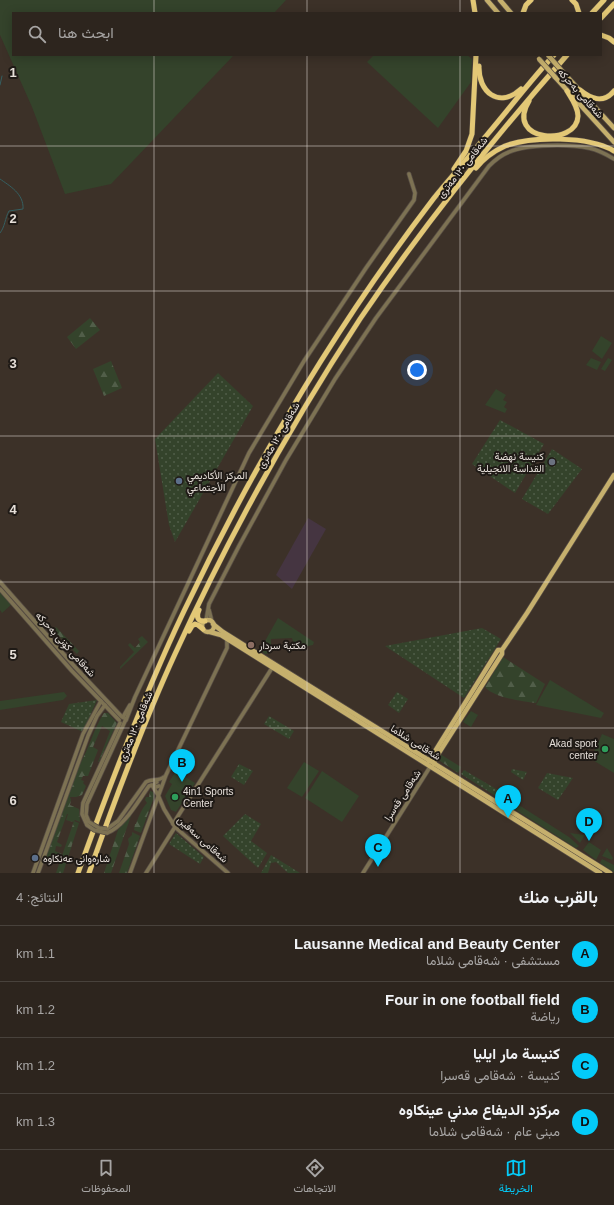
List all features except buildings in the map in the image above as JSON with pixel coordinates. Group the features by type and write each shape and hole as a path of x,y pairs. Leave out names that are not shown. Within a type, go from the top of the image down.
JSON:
{"highway":[{"path":"473,0 475,12"},
{"path":"523,12 526,5 532,0"},
{"path":"572,0 576,4 579,12"},
{"path":"593,12 604,0"},
{"path":"602,17 614,4"},
{"path":"602,35 614,42"},
{"path":"435,198 460,161 470,142 474,124 476,56"},
{"path":"479,56 479,70 482,82 486,90 494,96 508,97 517,93 531,81"},
{"name":"شەقامی ١٢٠ مەتری","path":"78,873 119,762 150,686 182,616 232,515 269,448 314,373 380,272 435,198 553,56"},
{"name":"شەقامی ١٢٠ مەتری","path":"89,873 132,755 178,647 258,489 309,400 362,317 406,254 452,193 537,89 566,56"},
{"path":"537,89 525,110 524,119 528,127 533,131 548,136 555,136 567,132 573,128 576,123 578,118 576,108 568,91"},
{"path":"580,90 593,99 606,98 614,91"},
{"path":"452,193 489,155 504,146 519,142 560,140 585,141 596,143 614,151"},
{"path":"203,595 197,615 200,620 205,621"},
{"path":"178,647 193,625 198,625 203,629"}],"main road":[{"path":"487,0 497,12"},
{"path":"500,0 510,12"},
{"name":"شەقامی بەحرکە","path":"536,56 614,142"},
{"name":"شەقامی بەحرکە","path":"549,56 614,128"},
{"path":"432,761 502,654 502,650 527,614 614,475"},
{"path":"203,629 202,625 205,621"},
{"name":"شەقامی شلاما","path":"205,621 213,623 223,632 341,708 432,761 600,873"},
{"path":"210,632 214,628 213,623"},
{"name":"شەقامی شلاما","path":"203,629 207,632 219,634 272,668 332,702"},
{"name":"شەقامی شلاما","path":"549,838 610,873"}],"street":[{"path":"205,621 208,607 239,546 286,460 339,372 376,318 489,166 505,153 520,148 530,147 582,147 602,152 614,159"},
{"path":"163,782 149,786 120,826 113,830 107,830 88,824 86,815 87,804 122,720 135,697 249,453 312,348 414,200 415,193 409,174"},
{"name":"شەقامی کۆنی بەحرکە","path":"0,582 122,720"},
{"name":"شەقامی کۆنی بەحرکە","path":"0,589 72,671 122,720"},
{"path":"213,623 209,608 215,594"},
{"path":"130,873 163,782 228,646 227,639"},
{"path":"219,664 230,647 234,644"},
{"path":"146,873 272,668"},
{"path":"33,873 83,734 101,701"},
{"path":"38,873 88,736 99,713 105,705"},
{"path":"95,710 99,713"},
{"name":"شەقامی قەسرا","path":"363,873 432,761"},
{"path":"156,784 166,775"},
{"path":"107,830 118,821 146,782 150,780 156,784"},
{"name":"شەقامی سەفین","path":"156,784 164,809 174,826 228,873"},
{"path":"42,845 47,847"}],"shaded area":[{"path":"308,518 326,529 292,589 276,575"}],"green space":[{"path":"0,0 286,0 275,12 12,12 12,56 233,56 111,184 65,194 32,107 0,35"},
{"path":"373,56 468,56 472,59 471,82 438,128 367,62"},
{"path":"90,318 100,330 76,349 67,337"},
{"path":"601,336 612,343 602,359 592,351"},
{"path":"591,358 601,362 597,370 586,365"},
{"path":"608,358 612,360 605,371 601,369"},
{"path":"111,361 122,388 104,396 93,369"},
{"path":"218,373 253,406 175,542 169,525 155,439"},
{"path":"496,389 506,395 503,400 507,402 504,407 507,409 505,413 485,405"},
{"path":"500,420 544,444 515,493 472,464"},
{"path":"552,449 582,469 548,514 522,499"},
{"path":"0,591 12,604 2,613 0,610"},
{"path":"278,618 314,642 313,645 295,649 292,638 271,639 271,653 265,654 260,650"},
{"path":"56,627 79,651 77,654 53,630"},
{"path":"482,628 501,639 464,698 385,646"},
{"path":"142,636 148,642 120,669 120,667 134,652 128,645 130,643 135,648 140,642 138,639"},
{"path":"503,657 545,684 536,703 501,696 489,691 485,687"},
{"path":"550,680 604,713 601,718 536,705"},
{"path":"64,692 67,696 63,700 0,710 0,701"},
{"path":"397,692 408,699 399,713 388,705"},
{"path":"97,700 83,732 61,722 69,704"},
{"path":"471,711 478,715 471,727 463,722"},
{"path":"104,713 108,713 117,723 98,762 110,731 102,726 93,747 98,750 88,776 83,776 81,780 84,781 83,783 86,786 82,795 70,797 70,805 79,809 80,822 75,820 73,822 66,820 67,814 57,842 62,845 61,847 56,846 55,851 62,854 59,863 45,859 78,767 100,720"},
{"path":"269,716 294,731 289,739 264,724"},
{"name":"Akad sport center","path":"602,734 614,739 614,773 591,759"},
{"path":"440,754 461,767 458,773 437,759"},
{"path":"304,762 319,771 302,797 287,788"},
{"path":"239,764 253,771 244,785 231,777"},
{"path":"512,769 527,772 523,780 511,772"},
{"path":"464,770 508,796 505,802 461,774"},
{"path":"176,771 195,783 176,812 171,810 165,796 172,784 169,782"},
{"path":"322,771 359,796 342,822 305,798"},
{"path":"547,773 573,778 558,800 538,788"},
{"path":"150,791 153,792 154,797 141,833 134,830 135,824 147,803 145,800 146,797 149,797"},
{"path":"511,800 569,837 579,846 576,848 508,805"},
{"path":"132,813 111,873 104,873 118,830"},
{"path":"245,814 261,824 251,841 267,853 258,868 223,836"},
{"path":"74,821 79,823 63,873 56,873"},
{"path":"132,832 140,836 127,873 119,873 129,844 128,839 132,835"},
{"path":"176,833 204,857 200,864 169,844"},
{"path":"570,833 585,835 580,843"},
{"path":"589,842 601,850 596,860 583,850"},
{"path":"607,848 613,858 612,860 602,856"},
{"path":"271,855 300,873 288,873 276,862 271,863 268,873 261,873"},
{"path":"602,859 614,865 614,872 600,863"}],"waterway":[{"path":"0,85 2,76"},
{"path":"0,179 16,191 23,204 23,209 9,211 0,233"}],"place":[{"name":"كنيسة نهضة القداسة الانجيلية","path":"552,462"},
{"name":"المركز الأكاديمي الأجتماعي","path":"179,481"},
{"name":"مكتبة سردار","path":"251,645"},
{"name":"Akad sport center","path":"605,749"},
{"name":"Four in one football field","path":"182,782"},
{"name":"4in1 Sports Center","path":"175,797"},
{"name":"Lausanne Medical and Beauty Center","path":"508,818"},
{"name":"مرکزد الدیفاع مدني عينكاوه","path":"589,841"},
{"name":"شارەوانی عەنکاوە","path":"35,858"},
{"name":"كنيسة مار ايليا","path":"378,867"}]}
